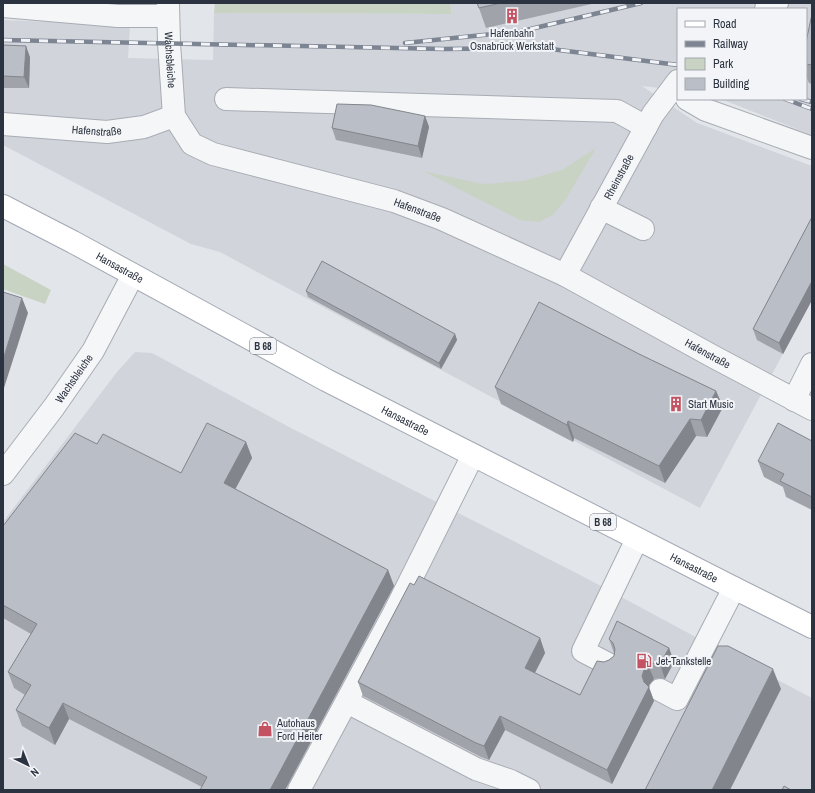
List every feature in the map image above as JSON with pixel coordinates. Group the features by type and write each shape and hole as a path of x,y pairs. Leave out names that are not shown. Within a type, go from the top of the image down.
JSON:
{"main road":[{"name":"Hansastraße","path":"3,206 73,242 326,380 812,627"}],"street":[{"path":"768,8 777,3"},
{"path":"3,6 118,16 168,10"},
{"name":"Wachsbleiche","path":"168,10 174,116"},
{"name":"Rheinstraße","path":"565,276 646,127 654,114 677,93"},
{"path":"226,99 618,111 646,127"},
{"path":"692,100 706,110 812,148"},
{"name":"Hafenstraße","path":"3,124 107,132 144,127 174,116 192,144 213,154 394,201 442,219 565,276 803,404"},
{"path":"601,208 643,229"},
{"name":"Wachsbleiche","path":"3,474 94,351 132,275"},
{"path":"803,404 812,364"},
{"path":"299,790 394,613 473,455"},
{"path":"608,664 583,651 637,539"},
{"path":"660,690 677,699 734,588"},
{"path":"347,702 476,769 511,781 529,790"}],"shaded area":[{"path":"450,3 812,3 812,135 724,100 807,100 807,8 677,8 677,90 642,86 697,123 812,166 812,300 700,508 220,252 191,244 3,145 3,20 130,25 128,58 213,60 214,13 452,14"},
{"path":"135,352 152,353 289,427 584,577 812,698 812,790 3,790 3,522 117,372"}],"green space":[{"path":"215,3 450,3 452,14 214,13"},
{"path":"596,148 566,199 553,215 539,222 520,220 423,171 483,184 523,181 562,170"},
{"path":"3,264 51,290 45,304 3,289"}],"building":[{"path":"477,3 501,3 479,8"},
{"path":"812,14 812,65 807,64 807,37"},
{"path":"3,45 26,46 24,77 3,76"},
{"path":"337,104 371,105 425,116 418,146 332,128"},
{"path":"812,217 812,281 779,343 753,329"},
{"path":"322,261 455,334 439,363 306,291"},
{"path":"3,292 22,298 3,360"},
{"path":"539,302 639,354 716,391 701,420 690,419 659,466 568,421 567,425 495,387"},
{"path":"207,423 246,442 224,483 388,570 270,790 200,790 207,777 63,703 49,728 16,710 31,685 8,672 37,624 3,605 3,526 75,433 97,444 103,434 181,473"},
{"path":"778,423 812,441 812,497 780,481 784,474 758,461"},
{"path":"419,576 540,638 525,668 580,695 597,661 604,662 614,656 615,649 613,643 609,639 617,621 669,648 660,664 654,663 648,665 644,670 642,676 644,682 649,687 607,770 500,716 484,746 358,682 410,583 414,585"},
{"path":"718,646 728,646 773,669 712,790 645,790"},
{"path":"784,786 791,790 782,790"}],"railway":[{"path":"405,43 522,31 641,3"},
{"path":"3,40 444,49 543,48 677,65"},
{"path":"788,100 812,109"},
{"path":"805,100 812,102"}],"place":[{"name":"Hafenbahn Osnabrück Werkstatt","path":"512,16"},
{"name":"Start Music","path":"676,404"},
{"name":"Jet-Tankstelle","path":"644,661"},
{"name":"Autohaus Ford Heiter","path":"265,729"}]}
